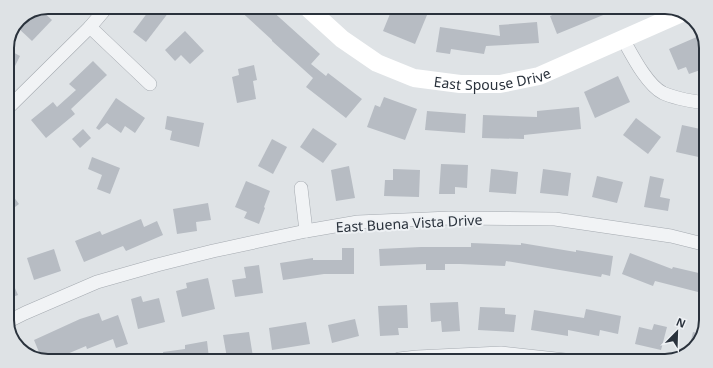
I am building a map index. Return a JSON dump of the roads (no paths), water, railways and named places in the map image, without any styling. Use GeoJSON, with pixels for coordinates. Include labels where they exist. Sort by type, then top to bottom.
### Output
{"type":"FeatureCollection","features":[{"type":"Feature","properties":{"kind":"main road","name":"East Spouse Drive"},"geometry":{"type":"LineString","coordinates":[[314,14],[342,39],[377,63],[414,78],[460,84],[500,84],[539,76],[675,16]]}},
{"type":"Feature","properties":{"kind":"street"},"geometry":{"type":"LineString","coordinates":[[14,102],[90,27],[101,14]]}},
{"type":"Feature","properties":{"kind":"street"},"geometry":{"type":"LineString","coordinates":[[90,27],[150,84]]}},
{"type":"Feature","properties":{"kind":"street"},"geometry":{"type":"LineString","coordinates":[[622,40],[649,82],[662,93],[679,99],[699,102]]}},
{"type":"Feature","properties":{"kind":"street"},"geometry":{"type":"LineString","coordinates":[[301,188],[306,231]]}},
{"type":"Feature","properties":{"kind":"street","name":"East Buena Vista Drive"},"geometry":{"type":"LineString","coordinates":[[14,318],[97,282],[157,265],[306,231],[358,222],[450,218],[555,219],[671,236],[699,243]]}},
{"type":"Feature","properties":{"kind":"street"},"geometry":{"type":"LineString","coordinates":[[480,354],[510,354]]}}]}
